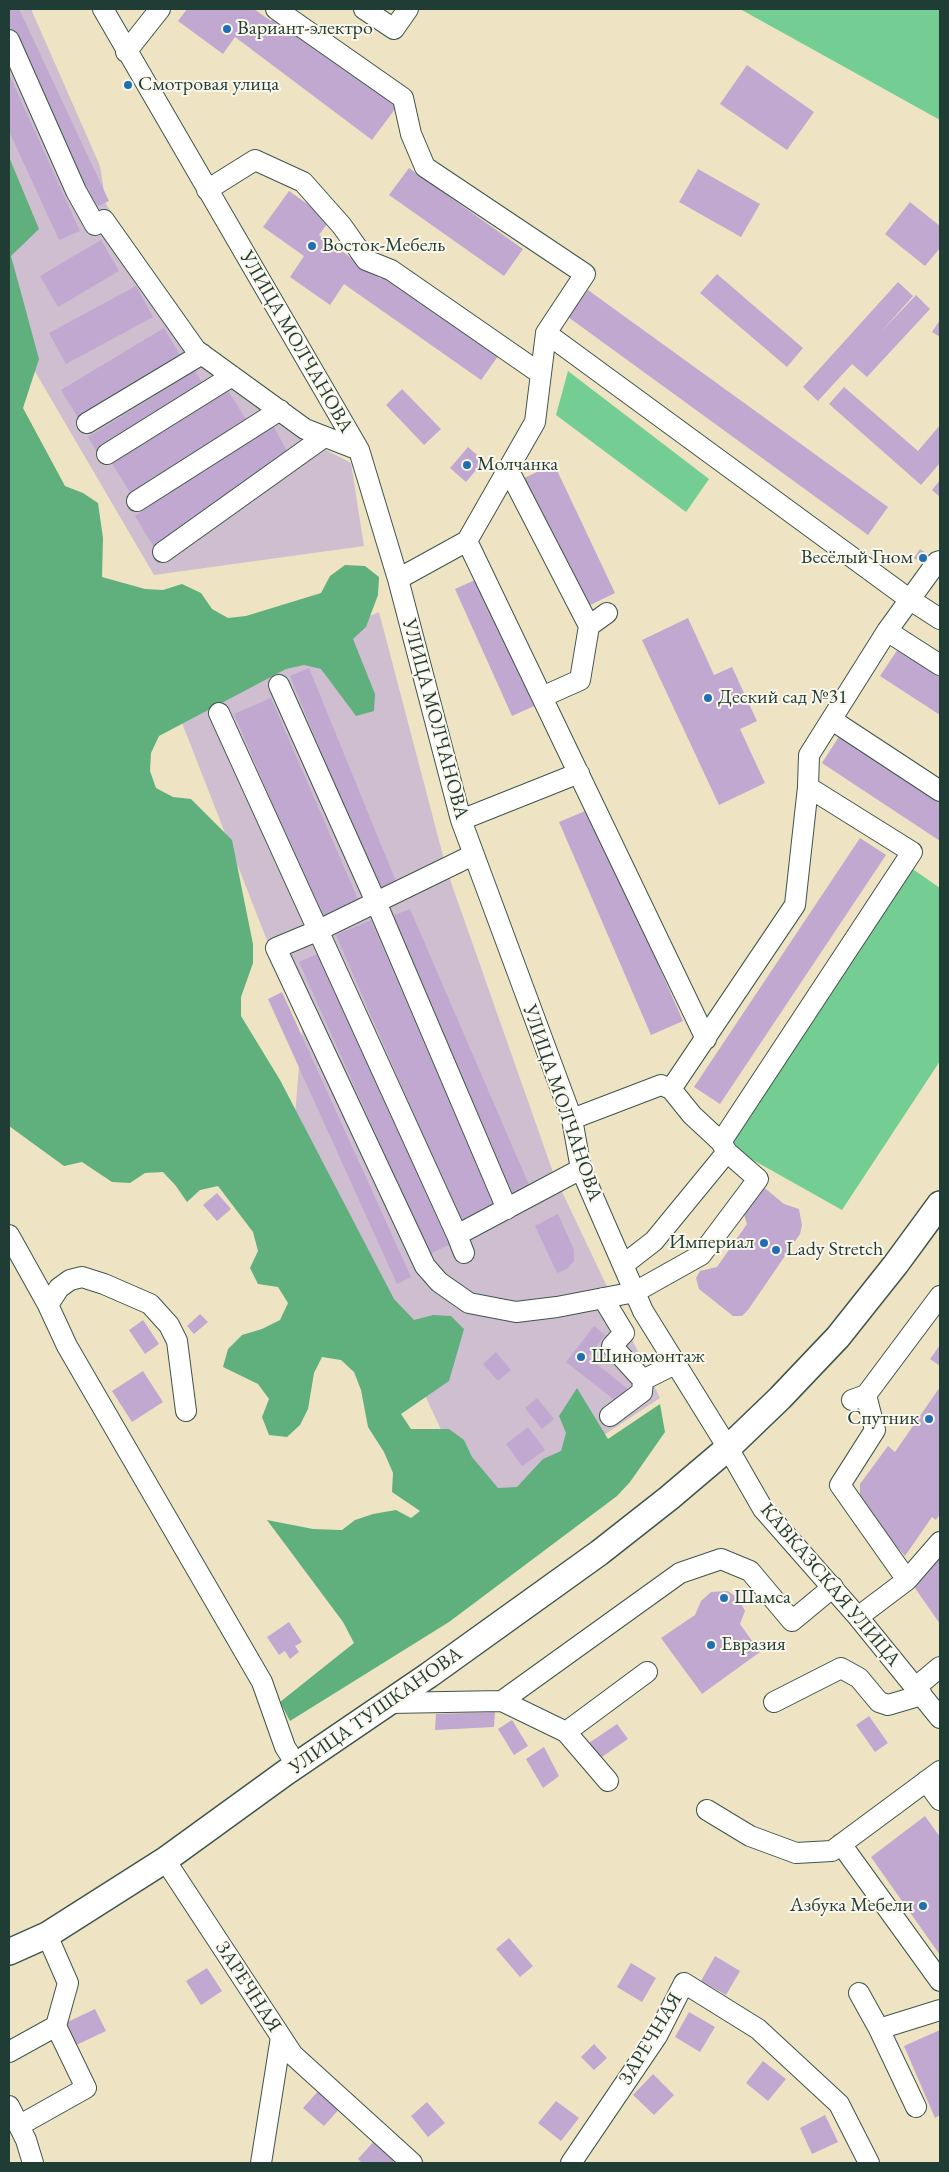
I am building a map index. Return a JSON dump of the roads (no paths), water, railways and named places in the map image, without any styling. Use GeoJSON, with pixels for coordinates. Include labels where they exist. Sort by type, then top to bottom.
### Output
{"type":"FeatureCollection","features":[{"type":"Feature","properties":{"kind":"main road","name":"УЛИЦА ТУШКАНОВА"},"geometry":{"type":"LineString","coordinates":[[9,1952],[47,1935],[165,1860],[296,1766],[390,1703],[599,1553],[670,1498],[728,1448],[780,1398],[838,1337],[905,1253],[940,1204]]}},
{"type":"Feature","properties":{"kind":"street","name":"УЛИЦА МОЛЧАНОВА"},"geometry":{"type":"LineString","coordinates":[[103,9],[126,52],[359,450],[398,579],[461,820],[572,1119],[581,1169],[643,1311],[728,1448]]}},
{"type":"Feature","properties":{"kind":"street"},"geometry":{"type":"LineString","coordinates":[[126,52],[160,9]]}},
{"type":"Feature","properties":{"kind":"street"},"geometry":{"type":"LineString","coordinates":[[276,9],[403,98],[411,134],[425,167],[585,274],[546,333],[535,422],[467,541],[398,579]]}},
{"type":"Feature","properties":{"kind":"street"},"geometry":{"type":"LineString","coordinates":[[364,9],[394,29],[408,9]]}},
{"type":"Feature","properties":{"kind":"street"},"geometry":{"type":"LineString","coordinates":[[9,40],[76,191],[95,225],[104,220],[196,350],[305,429],[359,450]]}},
{"type":"Feature","properties":{"kind":"street"},"geometry":{"type":"LineString","coordinates":[[207,190],[255,160],[303,182],[342,226],[366,260],[391,270],[541,374]]}},
{"type":"Feature","properties":{"kind":"street"},"geometry":{"type":"LineString","coordinates":[[546,333],[940,620]]}},
{"type":"Feature","properties":{"kind":"street"},"geometry":{"type":"LineString","coordinates":[[87,423],[202,354]]}},
{"type":"Feature","properties":{"kind":"street"},"geometry":{"type":"LineString","coordinates":[[107,454],[232,376]]}},
{"type":"Feature","properties":{"kind":"street"},"geometry":{"type":"LineString","coordinates":[[137,501],[280,410]]}},
{"type":"Feature","properties":{"kind":"street"},"geometry":{"type":"LineString","coordinates":[[163,552],[324,436]]}},
{"type":"Feature","properties":{"kind":"street"},"geometry":{"type":"LineString","coordinates":[[508,469],[589,626],[580,680],[542,697]]}},
{"type":"Feature","properties":{"kind":"street"},"geometry":{"type":"LineString","coordinates":[[467,541],[706,1039]]}},
{"type":"Feature","properties":{"kind":"street"},"geometry":{"type":"LineString","coordinates":[[671,1088],[795,906],[808,787],[809,755],[909,599],[937,562],[940,561]]}},
{"type":"Feature","properties":{"kind":"street"},"geometry":{"type":"LineString","coordinates":[[589,626],[608,613]]}},
{"type":"Feature","properties":{"kind":"street"},"geometry":{"type":"LineString","coordinates":[[887,632],[940,665]]}},
{"type":"Feature","properties":{"kind":"street"},"geometry":{"type":"LineString","coordinates":[[279,685],[376,902],[507,1209]]}},
{"type":"Feature","properties":{"kind":"street"},"geometry":{"type":"LineString","coordinates":[[219,713],[461,1244],[507,1209],[581,1169]]}},
{"type":"Feature","properties":{"kind":"street"},"geometry":{"type":"LineString","coordinates":[[832,720],[940,791]]}},
{"type":"Feature","properties":{"kind":"street"},"geometry":{"type":"LineString","coordinates":[[461,820],[578,773]]}},
{"type":"Feature","properties":{"kind":"street"},"geometry":{"type":"LineString","coordinates":[[623,1265],[654,1240],[724,1147],[912,852],[808,787]]}},
{"type":"Feature","properties":{"kind":"street"},"geometry":{"type":"LineString","coordinates":[[473,855],[319,930],[276,948],[425,1266],[454,1295],[480,1306],[516,1312],[635,1292],[701,1255],[758,1179],[692,1115],[671,1088],[661,1085],[572,1119]]}},
{"type":"Feature","properties":{"kind":"street"},"geometry":{"type":"LineString","coordinates":[[9,1235],[48,1305],[67,1346],[262,1682],[286,1747],[296,1766]]}},
{"type":"Feature","properties":{"kind":"street"},"geometry":{"type":"LineString","coordinates":[[48,1305],[60,1288],[70,1280],[82,1277],[104,1284],[150,1304],[169,1325],[176,1341],[186,1411]]}},
{"type":"Feature","properties":{"kind":"street"},"geometry":{"type":"LineString","coordinates":[[907,1580],[840,1485],[875,1430],[859,1398],[940,1296]]}},
{"type":"Feature","properties":{"kind":"street"},"geometry":{"type":"LineString","coordinates":[[603,1298],[624,1333],[612,1346],[643,1380],[642,1392],[610,1416]]}},
{"type":"Feature","properties":{"kind":"street"},"geometry":{"type":"LineString","coordinates":[[643,1380],[675,1364]]}},
{"type":"Feature","properties":{"kind":"street","name":"КАВКАЗСКАЯ УЛИЦА"},"geometry":{"type":"LineString","coordinates":[[728,1448],[764,1509],[833,1586],[940,1718]]}},
{"type":"Feature","properties":{"kind":"street"},"geometry":{"type":"LineString","coordinates":[[858,1617],[907,1580],[940,1542]]}},
{"type":"Feature","properties":{"kind":"street"},"geometry":{"type":"LineString","coordinates":[[502,1701],[680,1572],[722,1559],[750,1571],[792,1621],[833,1586]]}},
{"type":"Feature","properties":{"kind":"street"},"geometry":{"type":"LineString","coordinates":[[774,1702],[842,1668],[859,1678],[879,1702],[888,1705],[919,1691],[940,1667]]}},
{"type":"Feature","properties":{"kind":"street"},"geometry":{"type":"LineString","coordinates":[[566,1732],[647,1672]]}},
{"type":"Feature","properties":{"kind":"street"},"geometry":{"type":"LineString","coordinates":[[390,1703],[502,1701],[566,1732],[608,1781]]}},
{"type":"Feature","properties":{"kind":"street"},"geometry":{"type":"LineString","coordinates":[[707,1810],[750,1836],[796,1853],[832,1851],[933,1776],[940,1800]]}},
{"type":"Feature","properties":{"kind":"street"},"geometry":{"type":"LineString","coordinates":[[841,1844],[940,1981]]}},
{"type":"Feature","properties":{"kind":"street","name":"ЗАРЕЧНАЯ"},"geometry":{"type":"LineString","coordinates":[[165,1860],[293,2056],[412,2163]]}},
{"type":"Feature","properties":{"kind":"street"},"geometry":{"type":"LineString","coordinates":[[20,2126],[86,2088],[56,2026],[68,1982],[47,1935]]}},
{"type":"Feature","properties":{"kind":"street","name":"ЗАРЕЧНАЯ"},"geometry":{"type":"LineString","coordinates":[[572,2163],[657,2036],[684,1983],[758,2029],[839,2104],[869,2163]]}},
{"type":"Feature","properties":{"kind":"street"},"geometry":{"type":"LineString","coordinates":[[859,1993],[879,2028],[916,2107]]}},
{"type":"Feature","properties":{"kind":"street"},"geometry":{"type":"LineString","coordinates":[[879,2028],[940,2010]]}},
{"type":"Feature","properties":{"kind":"street"},"geometry":{"type":"LineString","coordinates":[[9,2052],[56,2026]]}},
{"type":"Feature","properties":{"kind":"street"},"geometry":{"type":"LineString","coordinates":[[261,2163],[281,2037]]}},
{"type":"Feature","properties":{"kind":"street"},"geometry":{"type":"LineString","coordinates":[[9,2106],[20,2126],[33,2163]]}},
{"type":"Feature","properties":{"kind":"place","name":"Вариант-электро"},"geometry":{"type":"Point","coordinates":[227,29]}},
{"type":"Feature","properties":{"kind":"place","name":"Смотровая улица"},"geometry":{"type":"Point","coordinates":[128,85]}},
{"type":"Feature","properties":{"kind":"place","name":"Восток-Мебель"},"geometry":{"type":"Point","coordinates":[312,246]}},
{"type":"Feature","properties":{"kind":"place","name":"Молчанка"},"geometry":{"type":"Point","coordinates":[467,465]}},
{"type":"Feature","properties":{"kind":"place","name":"Весёлый Гном"},"geometry":{"type":"Point","coordinates":[923,558]}},
{"type":"Feature","properties":{"kind":"place","name":"Деский сад №31"},"geometry":{"type":"Point","coordinates":[708,698]}},
{"type":"Feature","properties":{"kind":"place","name":"Империал"},"geometry":{"type":"Point","coordinates":[764,1243]}},
{"type":"Feature","properties":{"kind":"place","name":"Lady Stretch"},"geometry":{"type":"Point","coordinates":[776,1250]}},
{"type":"Feature","properties":{"kind":"place","name":"Шиномонтаж"},"geometry":{"type":"Point","coordinates":[581,1357]}},
{"type":"Feature","properties":{"kind":"place","name":"Спутник"},"geometry":{"type":"Point","coordinates":[929,1419]}},
{"type":"Feature","properties":{"kind":"place","name":"Шамса"},"geometry":{"type":"Point","coordinates":[724,1598]}},
{"type":"Feature","properties":{"kind":"place","name":"Евразия"},"geometry":{"type":"Point","coordinates":[711,1645]}},
{"type":"Feature","properties":{"kind":"place","name":"Азбука Мебели"},"geometry":{"type":"Point","coordinates":[923,1906]}}]}
